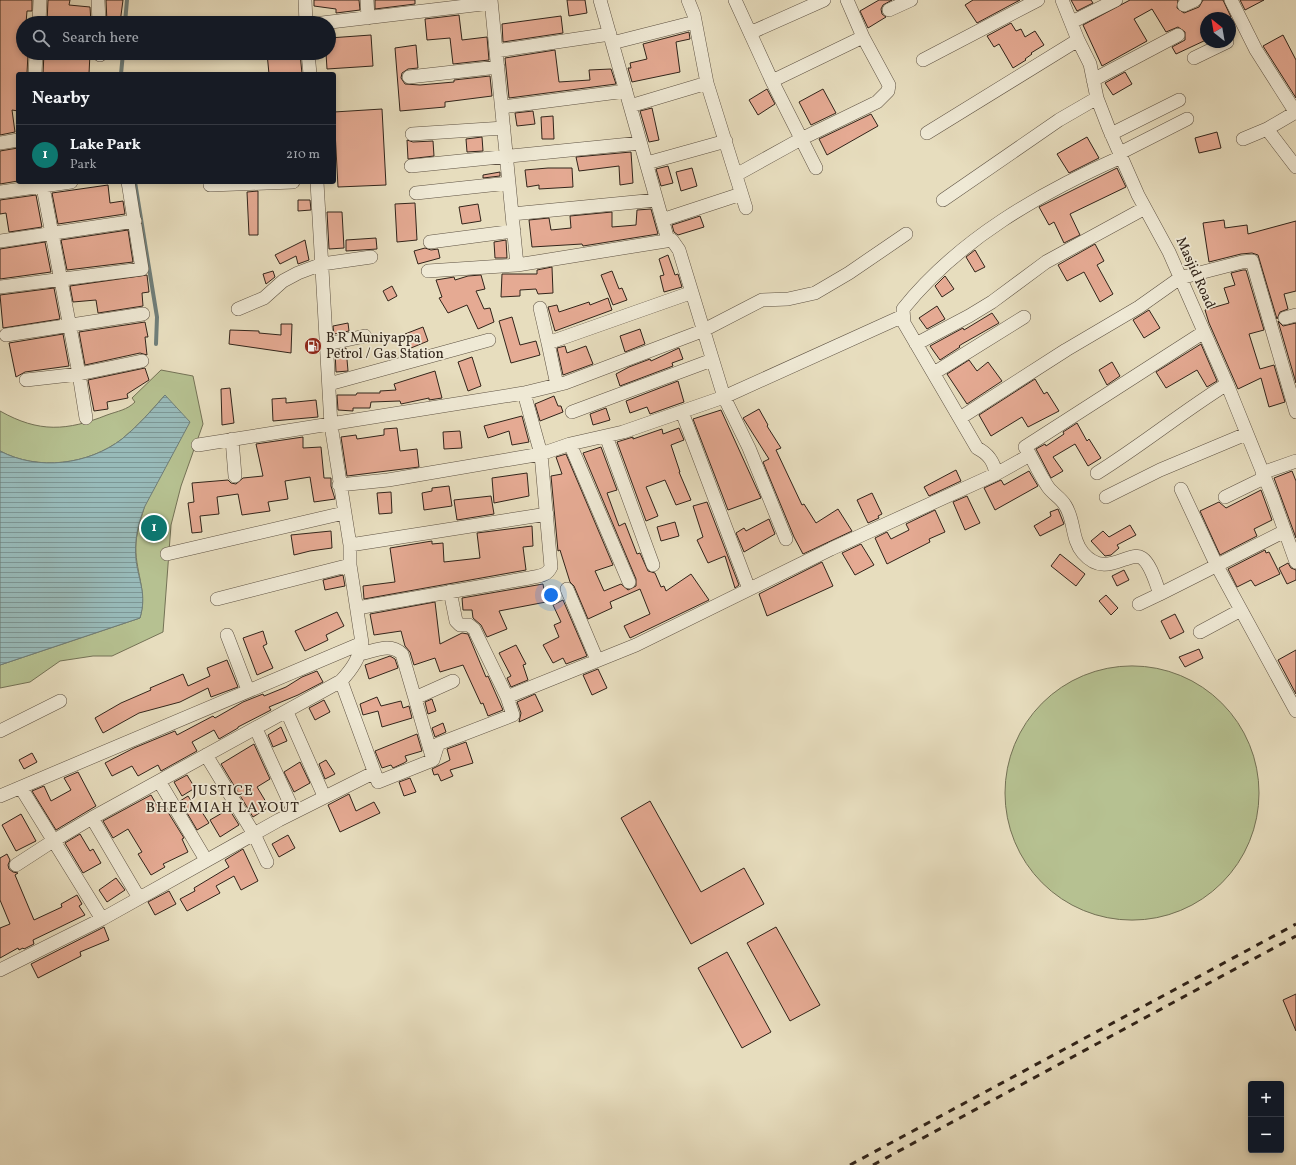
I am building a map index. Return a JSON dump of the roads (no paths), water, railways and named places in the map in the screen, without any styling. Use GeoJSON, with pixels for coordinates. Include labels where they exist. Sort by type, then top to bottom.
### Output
{"type":"FeatureCollection","features":[{"type":"Feature","properties":{"kind":"street"},"geometry":{"type":"LineString","coordinates":[[39,16],[40,0]]}},
{"type":"Feature","properties":{"kind":"street"},"geometry":{"type":"LineString","coordinates":[[98,0],[99,16]]}},
{"type":"Feature","properties":{"kind":"street"},"geometry":{"type":"LineString","coordinates":[[306,0],[306,16]]}},
{"type":"Feature","properties":{"kind":"street"},"geometry":{"type":"LineString","coordinates":[[367,0],[368,18]]}},
{"type":"Feature","properties":{"kind":"street"},"geometry":{"type":"LineString","coordinates":[[600,0],[668,240]]}},
{"type":"Feature","properties":{"kind":"street"},"geometry":{"type":"LineString","coordinates":[[688,0],[695,22],[708,83],[746,208]]}},
{"type":"Feature","properties":{"kind":"street"},"geometry":{"type":"LineString","coordinates":[[735,0],[772,82],[816,168]]}},
{"type":"Feature","properties":{"kind":"street"},"geometry":{"type":"LineString","coordinates":[[750,33],[824,0]]}},
{"type":"Feature","properties":{"kind":"street"},"geometry":{"type":"LineString","coordinates":[[736,175],[801,139],[877,102],[888,91],[889,85],[863,37],[847,0]]}},
{"type":"Feature","properties":{"kind":"street"},"geometry":{"type":"LineString","coordinates":[[889,10],[910,0]]}},
{"type":"Feature","properties":{"kind":"street"},"geometry":{"type":"LineString","coordinates":[[923,60],[1038,0]]}},
{"type":"Feature","properties":{"kind":"street","name":"Masjid Road"},"geometry":{"type":"LineString","coordinates":[[1062,0],[1078,40],[1090,64],[1097,98],[1111,134],[1145,208],[1169,252],[1227,384],[1296,562]]}},
{"type":"Feature","properties":{"kind":"street"},"geometry":{"type":"LineString","coordinates":[[1072,22],[1116,0]]}},
{"type":"Feature","properties":{"kind":"street"},"geometry":{"type":"LineString","coordinates":[[1231,0],[1256,50],[1296,113],[1267,129],[1243,139]]}},
{"type":"Feature","properties":{"kind":"street"},"geometry":{"type":"LineString","coordinates":[[336,21],[491,2],[517,265]]}},
{"type":"Feature","properties":{"kind":"street"},"geometry":{"type":"LineString","coordinates":[[496,51],[611,38],[695,22]]}},
{"type":"Feature","properties":{"kind":"street"},"geometry":{"type":"LineString","coordinates":[[1236,38],[1247,33]]}},
{"type":"Feature","properties":{"kind":"street"},"geometry":{"type":"LineString","coordinates":[[1093,80],[1178,35]]}},
{"type":"Feature","properties":{"kind":"street"},"geometry":{"type":"LineString","coordinates":[[772,82],[863,37]]}},
{"type":"Feature","properties":{"kind":"street"},"geometry":{"type":"LineString","coordinates":[[927,134],[1078,40]]}},
{"type":"Feature","properties":{"kind":"street"},"geometry":{"type":"LineString","coordinates":[[1194,58],[1215,48]]}},
{"type":"Feature","properties":{"kind":"street"},"geometry":{"type":"LineString","coordinates":[[34,72],[35,60]]}},
{"type":"Feature","properties":{"kind":"street"},"geometry":{"type":"LineString","coordinates":[[309,60],[310,72]]}},
{"type":"Feature","properties":{"kind":"street"},"geometry":{"type":"LineString","coordinates":[[410,77],[498,68]]}},
{"type":"Feature","properties":{"kind":"street"},"geometry":{"type":"LineString","coordinates":[[630,106],[708,83]]}},
{"type":"Feature","properties":{"kind":"street"},"geometry":{"type":"LineString","coordinates":[[502,107],[626,91]]}},
{"type":"Feature","properties":{"kind":"street"},"geometry":{"type":"LineString","coordinates":[[943,200],[1059,120],[1097,98]]}},
{"type":"Feature","properties":{"kind":"street"},"geometry":{"type":"LineString","coordinates":[[1111,134],[1179,100]]}},
{"type":"Feature","properties":{"kind":"street"},"geometry":{"type":"LineString","coordinates":[[996,474],[994,463],[985,452],[977,448],[904,323],[903,309],[916,292],[954,256],[1028,204],[1075,177],[1187,119]]}},
{"type":"Feature","properties":{"kind":"street"},"geometry":{"type":"LineString","coordinates":[[412,134],[504,128]]}},
{"type":"Feature","properties":{"kind":"street"},"geometry":{"type":"LineString","coordinates":[[1267,129],[1296,167]]}},
{"type":"Feature","properties":{"kind":"street"},"geometry":{"type":"LineString","coordinates":[[0,143],[16,140]]}},
{"type":"Feature","properties":{"kind":"street"},"geometry":{"type":"LineString","coordinates":[[647,163],[726,141]]}},
{"type":"Feature","properties":{"kind":"street"},"geometry":{"type":"LineString","coordinates":[[411,166],[640,143]]}},
{"type":"Feature","properties":{"kind":"street"},"geometry":{"type":"LineString","coordinates":[[416,193],[509,183]]}},
{"type":"Feature","properties":{"kind":"street"},"geometry":{"type":"LineString","coordinates":[[0,192],[42,184],[70,325],[86,418]]}},
{"type":"Feature","properties":{"kind":"street"},"geometry":{"type":"LineString","coordinates":[[0,287],[142,270],[128,184]]}},
{"type":"Feature","properties":{"kind":"street"},"geometry":{"type":"LineString","coordinates":[[210,185],[238,184]]}},
{"type":"Feature","properties":{"kind":"street"},"geometry":{"type":"LineString","coordinates":[[16,865],[92,818],[342,681],[351,670],[361,649],[357,608],[350,565],[350,545],[331,425],[317,184]]}},
{"type":"Feature","properties":{"kind":"street"},"geometry":{"type":"LineString","coordinates":[[662,220],[741,194]]}},
{"type":"Feature","properties":{"kind":"street"},"geometry":{"type":"LineString","coordinates":[[512,214],[656,200]]}},
{"type":"Feature","properties":{"kind":"street"},"geometry":{"type":"LineString","coordinates":[[916,344],[992,302],[1046,262],[1145,208]]}},
{"type":"Feature","properties":{"kind":"street"},"geometry":{"type":"LineString","coordinates":[[0,241],[135,221]]}},
{"type":"Feature","properties":{"kind":"street"},"geometry":{"type":"LineString","coordinates":[[430,242],[514,231]]}},
{"type":"Feature","properties":{"kind":"street"},"geometry":{"type":"LineString","coordinates":[[198,445],[524,393],[557,385],[702,331],[762,300],[788,299],[815,293],[849,273],[906,234]]}},
{"type":"Feature","properties":{"kind":"street"},"geometry":{"type":"LineString","coordinates":[[428,271],[517,265],[668,240],[676,244],[690,293],[724,397],[748,448],[786,539]]}},
{"type":"Feature","properties":{"kind":"street"},"geometry":{"type":"LineString","coordinates":[[238,309],[264,298],[283,281],[322,264],[371,257]]}},
{"type":"Feature","properties":{"kind":"street"},"geometry":{"type":"LineString","coordinates":[[960,418],[1066,350],[1139,307],[1180,278],[1242,262],[1252,261],[1296,412]]}},
{"type":"Feature","properties":{"kind":"street"},"geometry":{"type":"LineString","coordinates":[[548,343],[690,293]]}},
{"type":"Feature","properties":{"kind":"street"},"geometry":{"type":"LineString","coordinates":[[540,308],[557,385]]}},
{"type":"Feature","properties":{"kind":"street"},"geometry":{"type":"LineString","coordinates":[[6,335],[143,314]]}},
{"type":"Feature","properties":{"kind":"street"},"geometry":{"type":"LineString","coordinates":[[340,485],[388,480],[541,454],[570,444],[623,432],[724,397],[903,316]]}},
{"type":"Feature","properties":{"kind":"street"},"geometry":{"type":"LineString","coordinates":[[934,373],[1024,317]]}},
{"type":"Feature","properties":{"kind":"street"},"geometry":{"type":"LineString","coordinates":[[1160,594],[1148,565],[1142,558],[1135,556],[1110,565],[1095,563],[1083,553],[1076,540],[1070,515],[1065,504],[1049,488],[1025,447],[1204,332]]}},
{"type":"Feature","properties":{"kind":"street"},"geometry":{"type":"LineString","coordinates":[[327,344],[365,336]]}},
{"type":"Feature","properties":{"kind":"street"},"geometry":{"type":"LineString","coordinates":[[329,384],[489,340]]}},
{"type":"Feature","properties":{"kind":"street"},"geometry":{"type":"LineString","coordinates":[[572,412],[712,360]]}},
{"type":"Feature","properties":{"kind":"street"},"geometry":{"type":"LineString","coordinates":[[26,380],[79,374],[142,361]]}},
{"type":"Feature","properties":{"kind":"street"},"geometry":{"type":"LineString","coordinates":[[1097,473],[1128,454],[1192,406],[1227,384]]}},
{"type":"Feature","properties":{"kind":"street"},"geometry":{"type":"LineString","coordinates":[[357,608],[529,578],[544,575],[549,572],[551,567],[541,454],[524,393]]}},
{"type":"Feature","properties":{"kind":"street"},"geometry":{"type":"LineString","coordinates":[[682,412],[749,589]]}},
{"type":"Feature","properties":{"kind":"street"},"geometry":{"type":"LineString","coordinates":[[1106,497],[1160,470],[1246,434]]}},
{"type":"Feature","properties":{"kind":"street"},"geometry":{"type":"LineString","coordinates":[[606,436],[653,565]]}},
{"type":"Feature","properties":{"kind":"street"},"geometry":{"type":"LineString","coordinates":[[232,439],[235,476]]}},
{"type":"Feature","properties":{"kind":"street"},"geometry":{"type":"LineString","coordinates":[[570,444],[629,582]]}},
{"type":"Feature","properties":{"kind":"street"},"geometry":{"type":"LineString","coordinates":[[507,697],[636,645],[830,549],[996,474],[1030,455]]}},
{"type":"Feature","properties":{"kind":"street"},"geometry":{"type":"LineString","coordinates":[[1224,496],[1296,461]]}},
{"type":"Feature","properties":{"kind":"street"},"geometry":{"type":"LineString","coordinates":[[1181,489],[1217,566],[1296,710]]}},
{"type":"Feature","properties":{"kind":"street"},"geometry":{"type":"LineString","coordinates":[[167,554],[344,513]]}},
{"type":"Feature","properties":{"kind":"street"},"geometry":{"type":"LineString","coordinates":[[350,545],[547,514]]}},
{"type":"Feature","properties":{"kind":"street"},"geometry":{"type":"LineString","coordinates":[[1139,604],[1285,531]]}},
{"type":"Feature","properties":{"kind":"street"},"geometry":{"type":"LineString","coordinates":[[217,599],[350,565]]}},
{"type":"Feature","properties":{"kind":"street"},"geometry":{"type":"LineString","coordinates":[[567,589],[597,660]]}},
{"type":"Feature","properties":{"kind":"street"},"geometry":{"type":"LineString","coordinates":[[434,760],[438,744],[513,715],[507,697],[474,629],[468,625],[460,625],[456,621],[450,591]]}},
{"type":"Feature","properties":{"kind":"street"},"geometry":{"type":"LineString","coordinates":[[1200,632],[1241,610]]}},
{"type":"Feature","properties":{"kind":"street"},"geometry":{"type":"LineString","coordinates":[[227,635],[248,690]]}},
{"type":"Feature","properties":{"kind":"street"},"geometry":{"type":"LineString","coordinates":[[0,796],[248,690],[361,649],[390,647],[397,649],[402,654],[434,760]]}},
{"type":"Feature","properties":{"kind":"street"},"geometry":{"type":"LineString","coordinates":[[342,681],[373,772],[378,782],[434,760]]}},
{"type":"Feature","properties":{"kind":"street"},"geometry":{"type":"LineString","coordinates":[[415,698],[453,681]]}},
{"type":"Feature","properties":{"kind":"street"},"geometry":{"type":"LineString","coordinates":[[0,731],[60,701]]}},
{"type":"Feature","properties":{"kind":"street"},"geometry":{"type":"LineString","coordinates":[[287,712],[324,796]]}},
{"type":"Feature","properties":{"kind":"street"},"geometry":{"type":"LineString","coordinates":[[256,729],[294,812]]}},
{"type":"Feature","properties":{"kind":"street"},"geometry":{"type":"LineString","coordinates":[[206,755],[254,834],[267,862]]}},
{"type":"Feature","properties":{"kind":"street"},"geometry":{"type":"LineString","coordinates":[[0,970],[102,919],[294,812],[373,772]]}},
{"type":"Feature","properties":{"kind":"street"},"geometry":{"type":"LineString","coordinates":[[159,781],[206,860]]}},
{"type":"Feature","properties":{"kind":"street"},"geometry":{"type":"LineString","coordinates":[[21,788],[102,919]]}},
{"type":"Feature","properties":{"kind":"street"},"geometry":{"type":"LineString","coordinates":[[92,818],[138,898]]}},
{"type":"Feature","properties":{"kind":"water"},"geometry":{"type":"Polygon","coordinates":[[[165,395],[190,422],[145,506],[140,519],[136,539],[136,560],[143,595],[140,618],[0,665],[0,451],[30,461],[46,463],[62,462],[94,455],[109,448],[122,439],[165,395]]]}},
{"type":"Feature","properties":{"kind":"waterway"},"geometry":{"type":"LineString","coordinates":[[126,16],[127,0]]}},
{"type":"Feature","properties":{"kind":"waterway"},"geometry":{"type":"LineString","coordinates":[[121,72],[122,60]]}},
{"type":"Feature","properties":{"kind":"waterway"},"geometry":{"type":"LineString","coordinates":[[135,184],[157,317],[156,344]]}},
{"type":"Feature","properties":{"kind":"railway"},"geometry":{"type":"LineString","coordinates":[[850,1165],[1296,924]]}},
{"type":"Feature","properties":{"kind":"railway"},"geometry":{"type":"LineString","coordinates":[[873,1165],[1296,936]]}},
{"type":"Feature","properties":{"kind":"place","name":"B R Muniyappa Petrol / Gas Station"},"geometry":{"type":"Point","coordinates":[313,346]}},
{"type":"Feature","properties":{"kind":"place","name":"Lake Park"},"geometry":{"type":"Point","coordinates":[154,528]}},
{"type":"Feature","properties":{"kind":"district","name":"JUSTICE BHEEMIAH LAYOUT"},"geometry":{"type":"Point","coordinates":[223,800]}}]}
